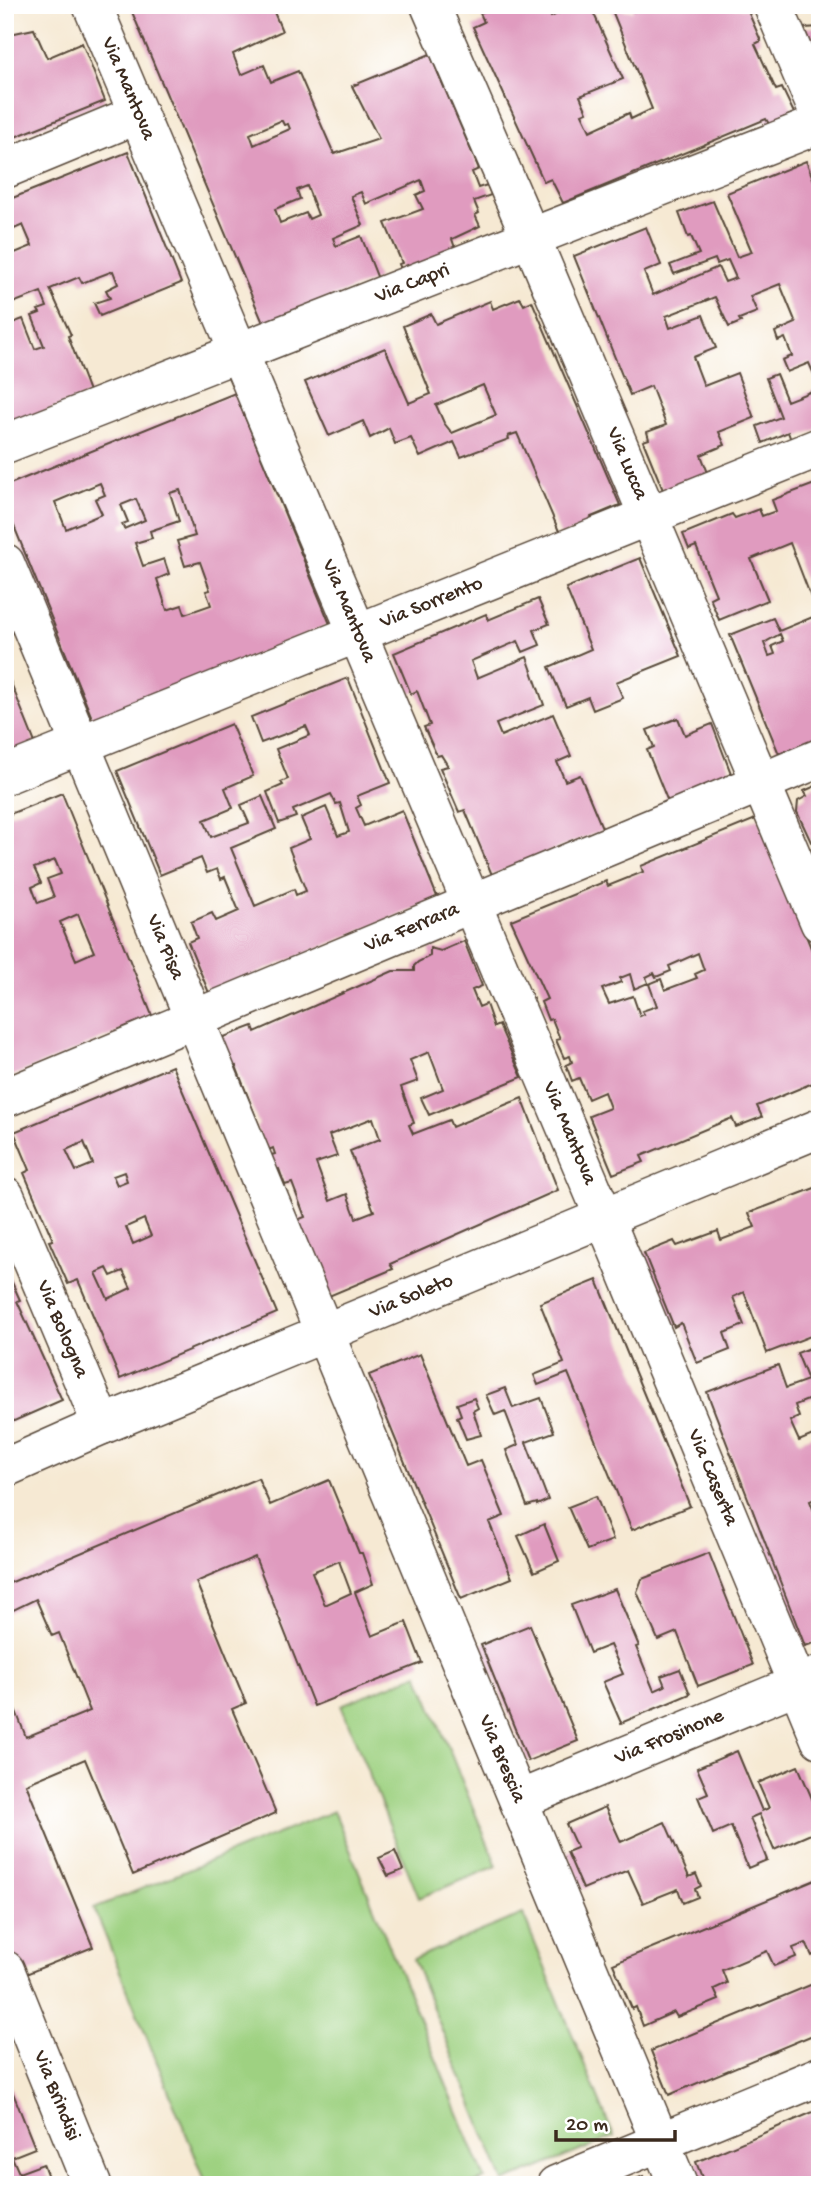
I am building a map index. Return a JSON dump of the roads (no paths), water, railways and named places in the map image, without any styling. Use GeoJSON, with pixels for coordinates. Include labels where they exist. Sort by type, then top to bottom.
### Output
{"type":"FeatureCollection","features":[{"type":"Feature","properties":{"kind":"street","name":"Via Mantova"},"geometry":{"type":"LineString","coordinates":[[92,5],[604,1217]]}},
{"type":"Feature","properties":{"kind":"street","name":"Via Lucca"},"geometry":{"type":"LineString","coordinates":[[430,5],[820,923]]}},
{"type":"Feature","properties":{"kind":"street"},"geometry":{"type":"LineString","coordinates":[[773,5],[820,116]]}},
{"type":"Feature","properties":{"kind":"street"},"geometry":{"type":"LineString","coordinates":[[5,169],[138,114]]}},
{"type":"Feature","properties":{"kind":"street","name":"Via Capri"},"geometry":{"type":"LineString","coordinates":[[5,444],[820,124]]}},
{"type":"Feature","properties":{"kind":"street","name":"Via Sorrento"},"geometry":{"type":"LineString","coordinates":[[5,775],[820,447]]}},
{"type":"Feature","properties":{"kind":"street","name":"Via Pisa"},"geometry":{"type":"LineString","coordinates":[[5,563],[324,1333]]}},
{"type":"Feature","properties":{"kind":"street","name":"Via Ferrara"},"geometry":{"type":"LineString","coordinates":[[5,1098],[820,758]]}},
{"type":"Feature","properties":{"kind":"street","name":"Via Soleto"},"geometry":{"type":"LineString","coordinates":[[5,1468],[102,1425],[820,1128]]}},
{"type":"Feature","properties":{"kind":"street","name":"Via Bologna"},"geometry":{"type":"LineString","coordinates":[[5,1196],[102,1425]]}},
{"type":"Feature","properties":{"kind":"street","name":"Via Caserta"},"geometry":{"type":"LineString","coordinates":[[604,1217],[808,1679],[820,1739]]}},
{"type":"Feature","properties":{"kind":"street","name":"Via Brescia"},"geometry":{"type":"LineString","coordinates":[[324,1333],[678,2185]]}},
{"type":"Feature","properties":{"kind":"street","name":"Via Frosinone"},"geometry":{"type":"LineString","coordinates":[[519,1800],[808,1679]]}},
{"type":"Feature","properties":{"kind":"street","name":"Via Brindisi"},"geometry":{"type":"LineString","coordinates":[[5,1970],[13,2007],[92,2185]]}},
{"type":"Feature","properties":{"kind":"street"},"geometry":{"type":"LineString","coordinates":[[556,2185],[820,2076]]}}]}
